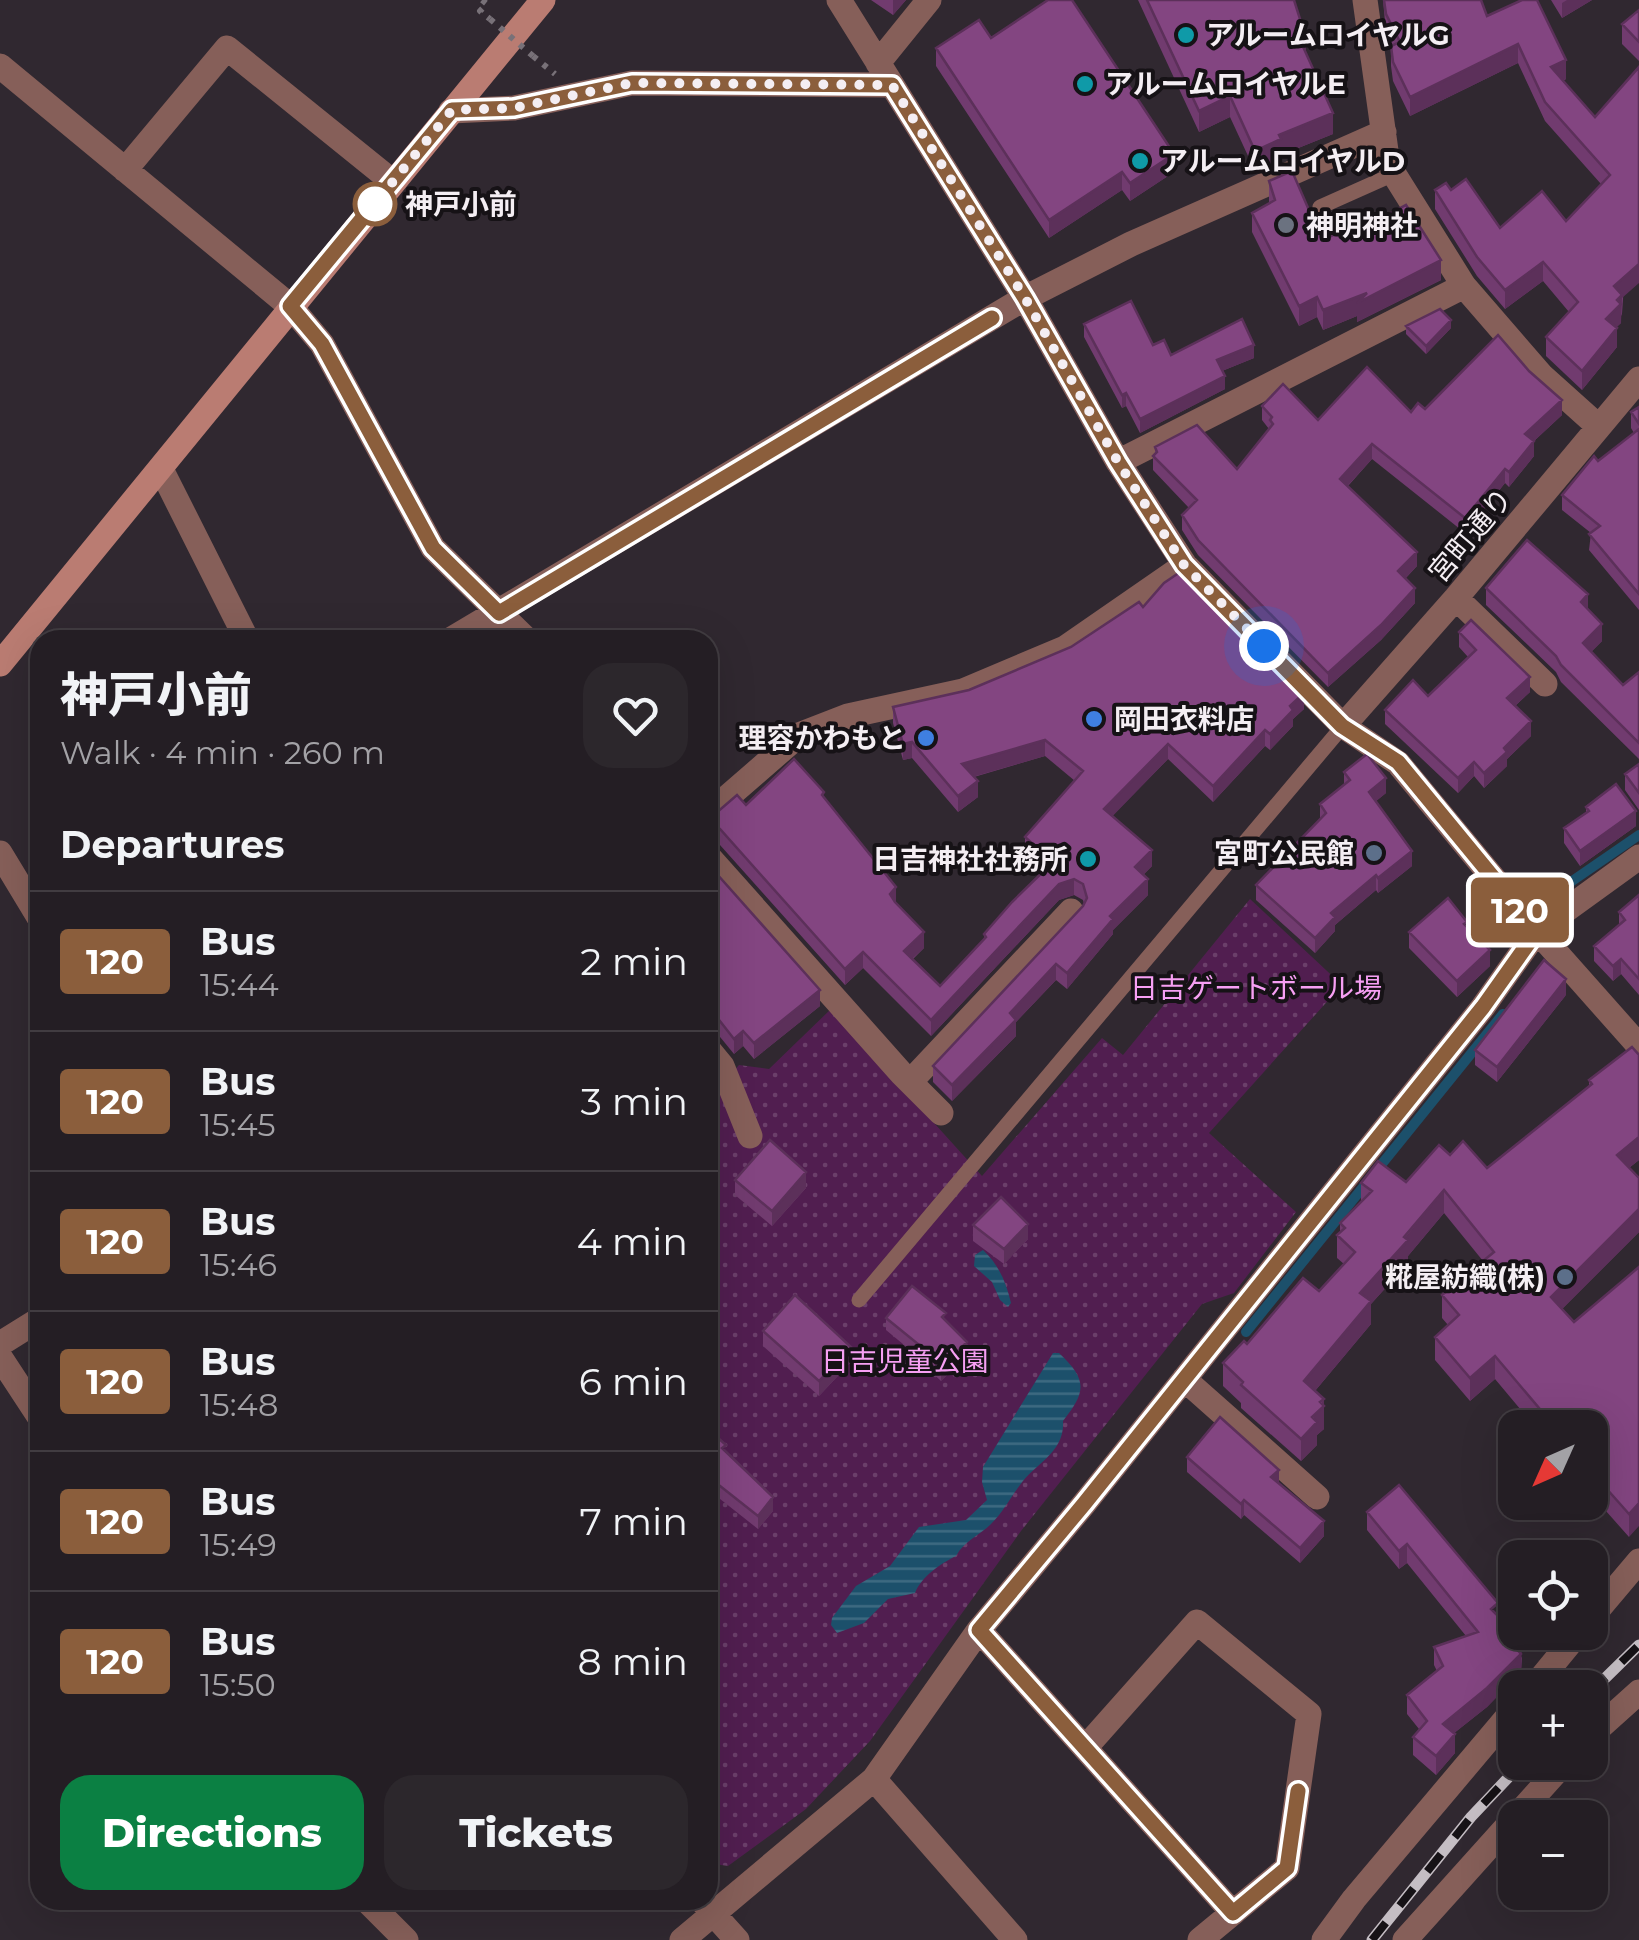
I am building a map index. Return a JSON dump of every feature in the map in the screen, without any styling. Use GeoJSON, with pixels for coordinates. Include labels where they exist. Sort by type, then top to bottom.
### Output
{"type":"FeatureCollection","features":[{"type":"Feature","properties":{"kind":"street"},"geometry":{"type":"LineString","coordinates":[[0,664],[543,0]]}},
{"type":"Feature","properties":{"kind":"street"},"geometry":{"type":"LineString","coordinates":[[839,0],[1025,298],[1118,462],[1184,565],[1342,726],[1398,762],[1537,931],[1639,1046]]}},
{"type":"Feature","properties":{"kind":"street"},"geometry":{"type":"LineString","coordinates":[[878,62],[929,0]]}},
{"type":"Feature","properties":{"kind":"street"},"geometry":{"type":"LineString","coordinates":[[1364,0],[1387,158],[1394,174],[1464,286],[1541,375],[1599,427]]}},
{"type":"Feature","properties":{"kind":"street"},"geometry":{"type":"LineString","coordinates":[[125,170],[227,48],[393,182]]}},
{"type":"Feature","properties":{"kind":"street"},"geometry":{"type":"LineString","coordinates":[[0,66],[290,306],[322,344],[433,548],[517,630]]}},
{"type":"Feature","properties":{"kind":"street"},"geometry":{"type":"LineString","coordinates":[[452,110],[514,108],[632,83],[892,85]]}},
{"type":"Feature","properties":{"kind":"street"},"geometry":{"type":"LineString","coordinates":[[468,630],[1025,298],[1131,244],[1384,132]]}},
{"type":"Feature","properties":{"kind":"street"},"geometry":{"type":"LineString","coordinates":[[1118,462],[1464,286]]}},
{"type":"Feature","properties":{"kind":"street","name":"宮町通り"},"geometry":{"type":"LineString","coordinates":[[1342,726],[1456,598],[1639,379]]}},
{"type":"Feature","properties":{"kind":"street"},"geometry":{"type":"LineString","coordinates":[[161,469],[242,630]]}},
{"type":"Feature","properties":{"kind":"street"},"geometry":{"type":"LineString","coordinates":[[718,805],[799,735],[848,716],[963,692],[1064,648],[1184,565]]}},
{"type":"Feature","properties":{"kind":"street"},"geometry":{"type":"LineString","coordinates":[[1456,598],[1545,684]]}},
{"type":"Feature","properties":{"kind":"street"},"geometry":{"type":"LineString","coordinates":[[0,853],[30,902]]}},
{"type":"Feature","properties":{"kind":"street"},"geometry":{"type":"LineString","coordinates":[[718,1899],[874,1779],[979,1630],[1483,1007],[1537,931],[1639,857]]}},
{"type":"Feature","properties":{"kind":"street"},"geometry":{"type":"LineString","coordinates":[[718,867],[940,1112]]}},
{"type":"Feature","properties":{"kind":"street"},"geometry":{"type":"LineString","coordinates":[[910,1082],[1072,911]]}},
{"type":"Feature","properties":{"kind":"street"},"geometry":{"type":"LineString","coordinates":[[718,1061],[750,1136]]}},
{"type":"Feature","properties":{"kind":"street"},"geometry":{"type":"LineString","coordinates":[[0,1344],[30,1325]]}},
{"type":"Feature","properties":{"kind":"street"},"geometry":{"type":"LineString","coordinates":[[0,1357],[30,1403]]}},
{"type":"Feature","properties":{"kind":"street"},"geometry":{"type":"LineString","coordinates":[[1184,1379],[1318,1497]]}},
{"type":"Feature","properties":{"kind":"street"},"geometry":{"type":"LineString","coordinates":[[1608,1598],[1639,1561]]}},
{"type":"Feature","properties":{"kind":"street"},"geometry":{"type":"LineString","coordinates":[[1085,1748],[1196,1622],[1310,1714],[1287,1868],[1200,1940]]}},
{"type":"Feature","properties":{"kind":"street"},"geometry":{"type":"LineString","coordinates":[[979,1630],[1233,1913]]}},
{"type":"Feature","properties":{"kind":"street"},"geometry":{"type":"LineString","coordinates":[[1547,1670],[1564,1650]]}},
{"type":"Feature","properties":{"kind":"street"},"geometry":{"type":"LineString","coordinates":[[1608,1720],[1639,1692]]}},
{"type":"Feature","properties":{"kind":"street"},"geometry":{"type":"LineString","coordinates":[[1324,1940],[1498,1728]]}},
{"type":"Feature","properties":{"kind":"street"},"geometry":{"type":"LineString","coordinates":[[874,1779],[1016,1940]]}},
{"type":"Feature","properties":{"kind":"street"},"geometry":{"type":"LineString","coordinates":[[1404,1940],[1549,1780]]}},
{"type":"Feature","properties":{"kind":"street"},"geometry":{"type":"LineString","coordinates":[[376,1910],[406,1940]]}},
{"type":"Feature","properties":{"kind":"street"},"geometry":{"type":"LineString","coordinates":[[682,1940],[705,1910]]}},
{"type":"Feature","properties":{"kind":"street"},"geometry":{"type":"LineString","coordinates":[[710,1910],[737,1940]]}},
{"type":"Feature","properties":{"kind":"lane"},"geometry":{"type":"LineString","coordinates":[[1320,207],[1394,174]]}},
{"type":"Feature","properties":{"kind":"lane"},"geometry":{"type":"LineString","coordinates":[[858,1300],[1342,726]]}},
{"type":"Feature","properties":{"kind":"path"},"geometry":{"type":"LineString","coordinates":[[482,0],[487,4],[480,11],[534,56]]}},
{"type":"Feature","properties":{"kind":"green space","name":"日吉児童公園"},"geometry":{"type":"Polygon","coordinates":[[[1250,899],[1342,985],[1209,1133],[1296,1212],[1234,1293],[1202,1304],[1021,1531],[870,1741],[806,1809],[728,1866],[718,1864],[718,1088],[739,1065],[769,1069],[831,1009],[982,1176],[1102,1038],[1123,1055],[1250,899]]]}},
{"type":"Feature","properties":{"kind":"water"},"geometry":{"type":"Polygon","coordinates":[[[983,1250],[1004,1281],[1011,1303],[1008,1307],[992,1282],[974,1266],[975,1255],[983,1250]]]}},
{"type":"Feature","properties":{"kind":"water"},"geometry":{"type":"Polygon","coordinates":[[[1053,1353],[1059,1353],[1068,1362],[1080,1386],[1054,1450],[1026,1477],[991,1524],[927,1576],[915,1593],[888,1599],[864,1623],[837,1633],[831,1625],[832,1618],[856,1586],[890,1566],[919,1527],[966,1520],[987,1500],[983,1467],[1053,1353]]]}},
{"type":"Feature","properties":{"kind":"building"},"geometry":{"type":"Polygon","coordinates":[[[1048,0],[1072,0],[1174,154],[1130,183],[1122,172],[1049,220],[936,48],[979,20],[991,38],[1048,0]]]}},
{"type":"Feature","properties":{"kind":"building"},"geometry":{"type":"Polygon","coordinates":[[[1147,0],[1294,0],[1306,38],[1300,40],[1333,113],[1279,135],[1281,139],[1255,151],[1230,96],[1199,111],[1147,0]]]}},
{"type":"Feature","properties":{"kind":"building"},"geometry":{"type":"Polygon","coordinates":[[[1384,0],[1481,0],[1487,16],[1522,0],[1537,0],[1566,60],[1551,67],[1595,117],[1639,67],[1639,264],[1614,286],[1622,295],[1617,300],[1621,304],[1606,319],[1617,328],[1582,371],[1546,337],[1578,302],[1543,262],[1505,290],[1477,257],[1435,190],[1446,183],[1451,190],[1466,179],[1500,228],[1542,191],[1566,221],[1610,175],[1545,102],[1518,44],[1410,97],[1393,62],[1391,46],[1400,42],[1386,14],[1384,0]]]}},
{"type":"Feature","properties":{"kind":"building"},"geometry":{"type":"Polygon","coordinates":[[[1639,10],[1639,42],[1622,24],[1639,10]]]}},
{"type":"Feature","properties":{"kind":"building"},"geometry":{"type":"Polygon","coordinates":[[[1292,171],[1322,240],[1360,223],[1363,228],[1406,205],[1441,260],[1357,303],[1367,293],[1323,310],[1317,297],[1299,306],[1252,213],[1275,200],[1269,181],[1292,171]]]}},
{"type":"Feature","properties":{"kind":"building"},"geometry":{"type":"Polygon","coordinates":[[[1131,301],[1153,345],[1164,340],[1171,355],[1242,319],[1254,345],[1217,360],[1225,376],[1140,419],[1126,393],[1122,395],[1084,324],[1131,301]]]}},
{"type":"Feature","properties":{"kind":"building"},"geometry":{"type":"Polygon","coordinates":[[[1440,309],[1451,320],[1426,346],[1406,326],[1440,309]]]}},
{"type":"Feature","properties":{"kind":"building"},"geometry":{"type":"Polygon","coordinates":[[[1498,335],[1529,371],[1562,400],[1525,434],[1534,441],[1465,518],[1372,444],[1340,479],[1417,552],[1398,571],[1415,588],[1328,673],[1198,540],[1182,515],[1197,500],[1153,456],[1157,452],[1155,447],[1197,425],[1237,469],[1273,424],[1262,406],[1283,384],[1318,420],[1367,367],[1411,412],[1418,403],[1425,409],[1498,335]]]}},
{"type":"Feature","properties":{"kind":"building"},"geometry":{"type":"Polygon","coordinates":[[[1639,407],[1639,424],[1631,412],[1639,407]]]}},
{"type":"Feature","properties":{"kind":"building"},"geometry":{"type":"Polygon","coordinates":[[[1639,429],[1639,594],[1589,534],[1600,526],[1562,495],[1594,456],[1598,461],[1639,429]]]}},
{"type":"Feature","properties":{"kind":"building"},"geometry":{"type":"Polygon","coordinates":[[[1527,540],[1588,594],[1581,602],[1602,624],[1583,643],[1623,685],[1639,672],[1639,743],[1486,588],[1527,540]]]}},
{"type":"Feature","properties":{"kind":"building"},"geometry":{"type":"Polygon","coordinates":[[[1183,570],[1304,693],[1270,734],[1265,730],[1213,786],[1168,744],[1104,809],[1152,850],[1135,867],[1148,879],[1110,916],[1113,919],[1067,973],[1056,964],[1010,1013],[1016,1020],[952,1085],[933,1066],[1083,906],[1087,898],[1083,884],[1074,879],[1059,884],[931,1020],[863,952],[845,969],[718,828],[718,811],[737,795],[746,805],[794,759],[896,887],[890,894],[924,932],[904,951],[940,986],[986,937],[984,934],[1012,902],[1053,862],[1025,837],[1083,771],[1045,740],[962,764],[978,781],[958,796],[912,742],[903,744],[893,707],[969,690],[1071,647],[1139,602],[1143,607],[1164,583],[1183,570]]]}},
{"type":"Feature","properties":{"kind":"building"},"geometry":{"type":"Polygon","coordinates":[[[1471,620],[1530,677],[1507,698],[1531,721],[1484,773],[1474,762],[1458,778],[1385,710],[1413,680],[1428,696],[1476,650],[1459,632],[1471,620]]]}},
{"type":"Feature","properties":{"kind":"building"},"geometry":{"type":"Polygon","coordinates":[[[1367,754],[1386,778],[1369,792],[1412,851],[1331,913],[1335,917],[1315,938],[1256,885],[1326,813],[1320,804],[1350,780],[1344,772],[1367,754]]]}},
{"type":"Feature","properties":{"kind":"building"},"geometry":{"type":"Polygon","coordinates":[[[1639,764],[1639,793],[1625,774],[1639,764]]]}},
{"type":"Feature","properties":{"kind":"building"},"geometry":{"type":"Polygon","coordinates":[[[1616,784],[1636,811],[1580,851],[1564,828],[1589,811],[1586,807],[1616,784]]]}},
{"type":"Feature","properties":{"kind":"building"},"geometry":{"type":"Polygon","coordinates":[[[718,875],[820,990],[754,1043],[743,1031],[734,1039],[718,1019],[718,875]]]}},
{"type":"Feature","properties":{"kind":"building"},"geometry":{"type":"Polygon","coordinates":[[[1639,895],[1639,979],[1621,959],[1613,966],[1594,946],[1625,920],[1619,912],[1639,895]]]}},
{"type":"Feature","properties":{"kind":"building"},"geometry":{"type":"Polygon","coordinates":[[[1448,898],[1467,922],[1464,924],[1490,950],[1457,981],[1409,932],[1448,898]]]}},
{"type":"Feature","properties":{"kind":"building"},"geometry":{"type":"Polygon","coordinates":[[[1544,960],[1566,979],[1497,1067],[1475,1050],[1544,960]]]}},
{"type":"Feature","properties":{"kind":"building"},"geometry":{"type":"Polygon","coordinates":[[[1632,1047],[1639,1055],[1639,1137],[1617,1155],[1639,1178],[1639,1209],[1551,1297],[1574,1322],[1639,1267],[1639,1503],[1629,1514],[1608,1490],[1608,1410],[1541,1410],[1495,1356],[1470,1378],[1435,1337],[1459,1315],[1442,1295],[1494,1252],[1444,1190],[1404,1237],[1408,1240],[1360,1293],[1371,1301],[1304,1381],[1324,1399],[1320,1402],[1324,1406],[1312,1417],[1317,1422],[1301,1439],[1241,1385],[1243,1382],[1223,1363],[1244,1341],[1247,1344],[1303,1278],[1319,1291],[1355,1252],[1337,1235],[1345,1228],[1340,1223],[1372,1191],[1361,1183],[1378,1161],[1406,1182],[1439,1145],[1450,1155],[1463,1141],[1487,1168],[1592,1084],[1589,1080],[1632,1047]]]}},
{"type":"Feature","properties":{"kind":"building"},"geometry":{"type":"Polygon","coordinates":[[[770,1140],[806,1172],[772,1211],[735,1180],[770,1140]]]}},
{"type":"Feature","properties":{"kind":"building"},"geometry":{"type":"Polygon","coordinates":[[[1001,1197],[1028,1224],[1004,1249],[973,1225],[1001,1197]]]}},
{"type":"Feature","properties":{"kind":"building"},"geometry":{"type":"Polygon","coordinates":[[[912,1286],[946,1313],[942,1317],[967,1342],[941,1368],[886,1318],[912,1286]]]}},
{"type":"Feature","properties":{"kind":"building"},"geometry":{"type":"Polygon","coordinates":[[[795,1295],[851,1347],[819,1381],[763,1331],[795,1295]]]}},
{"type":"Feature","properties":{"kind":"building"},"geometry":{"type":"Polygon","coordinates":[[[1220,1417],[1279,1470],[1271,1477],[1324,1521],[1300,1548],[1187,1457],[1220,1417]]]}},
{"type":"Feature","properties":{"kind":"building"},"geometry":{"type":"Polygon","coordinates":[[[718,1438],[726,1445],[722,1448],[773,1497],[758,1516],[718,1484],[718,1438]]]}},
{"type":"Feature","properties":{"kind":"building"},"geometry":{"type":"Polygon","coordinates":[[[1399,1485],[1498,1603],[1491,1609],[1498,1616],[1498,1650],[1518,1650],[1521,1654],[1505,1670],[1498,1670],[1498,1677],[1487,1688],[1443,1724],[1455,1734],[1436,1756],[1413,1737],[1427,1721],[1407,1695],[1443,1666],[1434,1647],[1478,1632],[1407,1544],[1399,1551],[1367,1512],[1399,1485]]]}},
{"type":"Feature","properties":{"kind":"waterway"},"geometry":{"type":"LineString","coordinates":[[1546,899],[1639,835]]}},
{"type":"Feature","properties":{"kind":"waterway"},"geometry":{"type":"LineString","coordinates":[[1246,1332],[1503,1014]]}},
{"type":"Feature","properties":{"kind":"railway"},"geometry":{"type":"LineString","coordinates":[[1608,1675],[1639,1645]]}},
{"type":"Feature","properties":{"kind":"railway"},"geometry":{"type":"LineString","coordinates":[[1372,1940],[1471,1817],[1506,1780]]}},
{"type":"Feature","properties":{"kind":"bus line","name":"120"},"geometry":{"type":"LineString","coordinates":[[992,318],[499,613],[433,548],[322,344],[290,306],[452,110],[514,108],[632,83],[892,85],[1184,565],[1342,726],[1398,762],[1537,931],[1483,1007],[979,1630],[1233,1913],[1287,1868],[1298,1791]]}},
{"type":"Feature","properties":{"kind":"place","name":"アルームロイヤルG"},"geometry":{"type":"Point","coordinates":[1186,35]}},
{"type":"Feature","properties":{"kind":"place","name":"アルームロイヤルE"},"geometry":{"type":"Point","coordinates":[1085,84]}},
{"type":"Feature","properties":{"kind":"place","name":"アルームロイヤルD"},"geometry":{"type":"Point","coordinates":[1140,161]}},
{"type":"Feature","properties":{"kind":"place","name":"神戸小前"},"geometry":{"type":"Point","coordinates":[375,204]}},
{"type":"Feature","properties":{"kind":"place","name":"神明神社"},"geometry":{"type":"Point","coordinates":[1286,225]}},
{"type":"Feature","properties":{"kind":"place","name":"岡田衣料店"},"geometry":{"type":"Point","coordinates":[1094,719]}},
{"type":"Feature","properties":{"kind":"place","name":"理容かわもと"},"geometry":{"type":"Point","coordinates":[926,738]}},
{"type":"Feature","properties":{"kind":"place","name":"宮町公民館"},"geometry":{"type":"Point","coordinates":[1374,853]}},
{"type":"Feature","properties":{"kind":"place","name":"日吉神社社務所"},"geometry":{"type":"Point","coordinates":[1088,859]}},
{"type":"Feature","properties":{"kind":"place","name":"糀屋紡織(株)"},"geometry":{"type":"Point","coordinates":[1565,1277]}},
{"type":"Feature","properties":{"kind":"route"},"geometry":{"type":"LineString","coordinates":[[375,204],[372,207],[452,110],[514,108],[632,83],[892,85],[1184,565],[1264,646]]}},
{"type":"Feature","properties":{"kind":"park label","name":"日吉ゲートボール場"},"geometry":{"type":"Point","coordinates":[1256,988]}}]}
